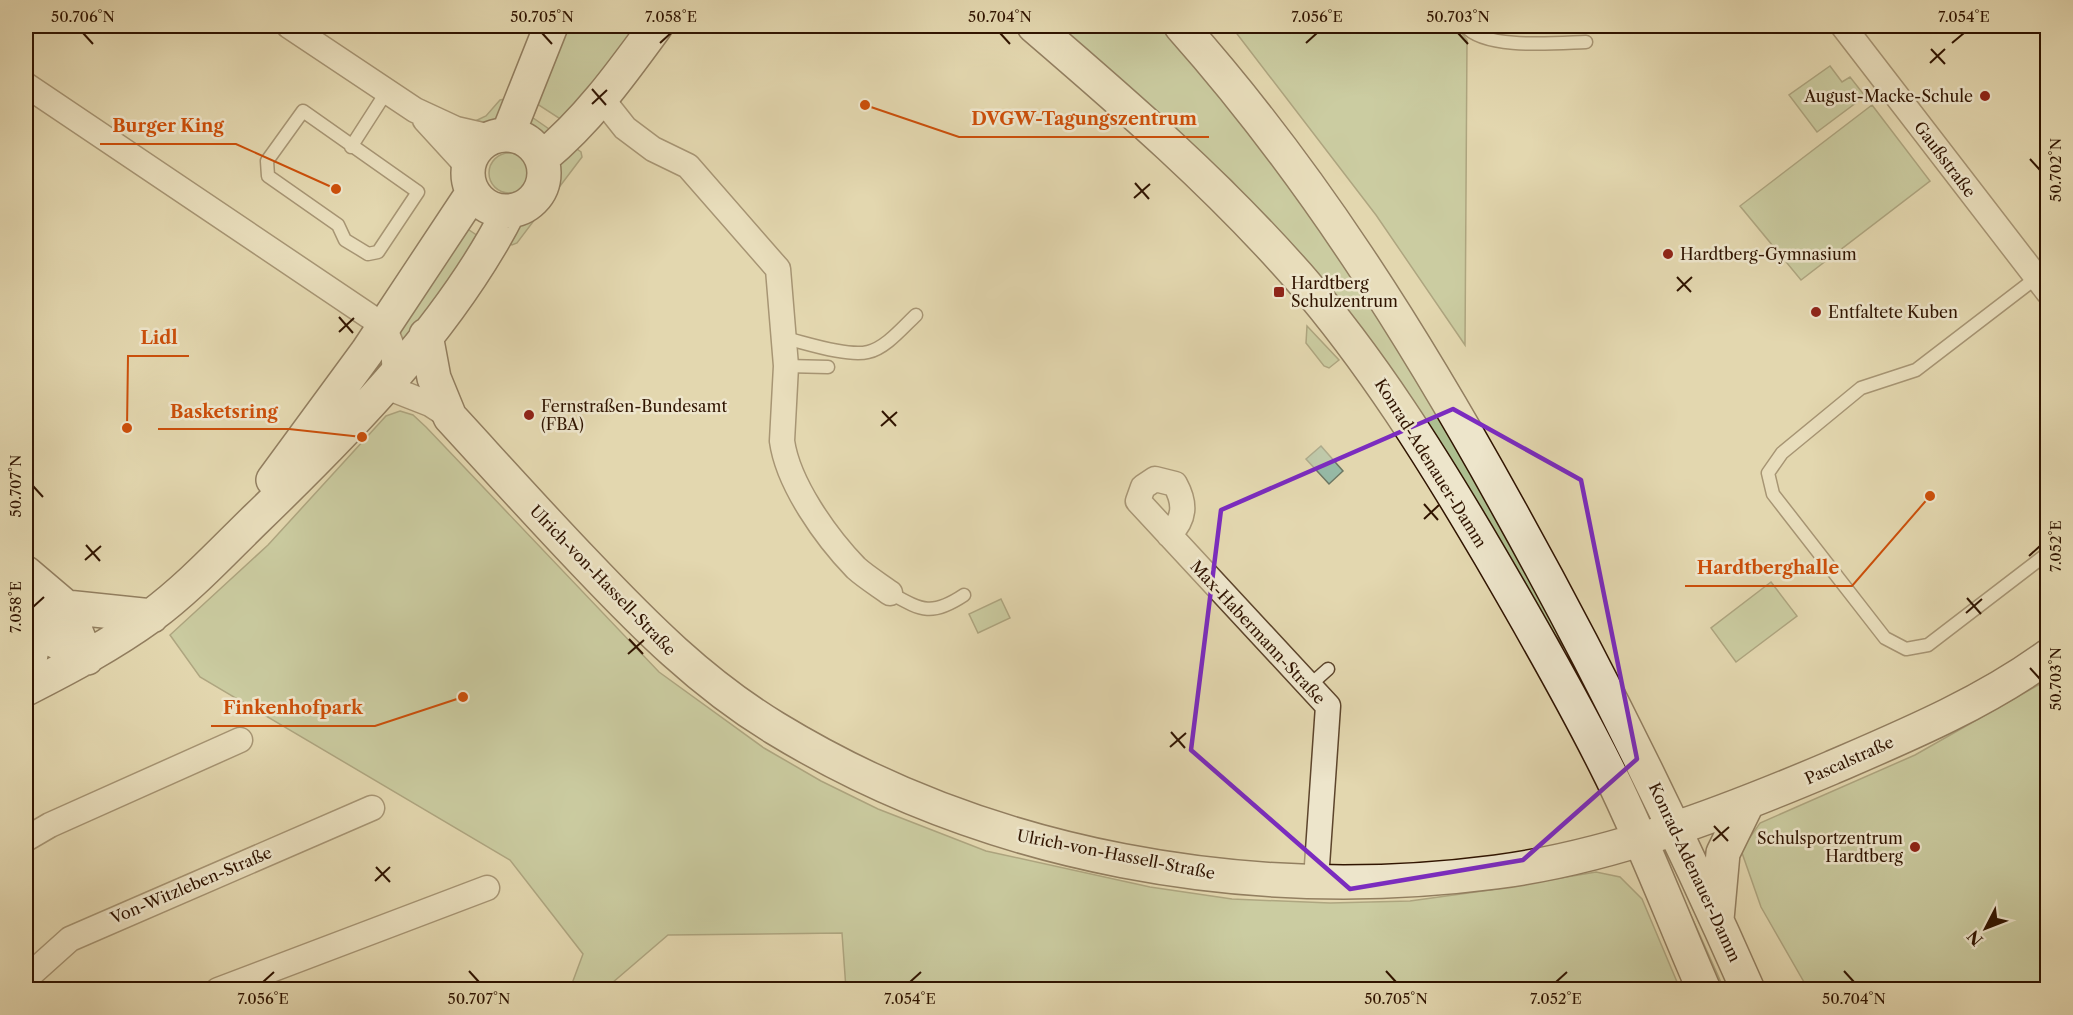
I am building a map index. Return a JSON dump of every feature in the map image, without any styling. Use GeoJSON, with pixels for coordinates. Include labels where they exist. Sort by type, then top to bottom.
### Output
{"type":"FeatureCollection","features":[{"type":"Feature","properties":{"kind":"street"},"geometry":{"type":"LineString","coordinates":[[289,26],[415,110],[456,129],[528,141],[542,158],[544,182],[539,193],[521,209],[509,212],[489,207],[471,180],[415,110]]}},
{"type":"Feature","properties":{"kind":"street"},"geometry":{"type":"LineString","coordinates":[[213,561],[384,326],[471,180],[472,154],[480,144],[500,136],[551,26]]}},
{"type":"Feature","properties":{"kind":"street"},"geometry":{"type":"LineString","coordinates":[[542,158],[568,136],[602,99],[656,26]]}},
{"type":"Feature","properties":{"kind":"street","name":"Konrad-Adenauer-Damm"},"geometry":{"type":"LineString","coordinates":[[1034,26],[1152,128],[1229,200],[1299,278],[1368,364],[1441,473],[1524,614],[1612,777],[1704,990]]}},
{"type":"Feature","properties":{"kind":"street","name":"Konrad-Adenauer-Damm"},"geometry":{"type":"LineString","coordinates":[[1181,26],[1221,71],[1285,152],[1337,225],[1410,338],[1582,640],[1675,827],[1748,990]]}},
{"type":"Feature","properties":{"kind":"street","name":"Gaußstraße"},"geometry":{"type":"LineString","coordinates":[[1843,26],[2042,285]]}},
{"type":"Feature","properties":{"kind":"street"},"geometry":{"type":"LineString","coordinates":[[26,85],[384,326],[393,349],[389,380]]}},
{"type":"Feature","properties":{"kind":"street"},"geometry":{"type":"LineString","coordinates":[[602,99],[624,128],[652,149],[688,166],[778,269],[786,366],[782,441],[784,455],[795,483],[832,541],[858,570],[890,593]]}},
{"type":"Feature","properties":{"kind":"street"},"geometry":{"type":"LineString","coordinates":[[26,689],[87,658],[152,615],[213,561],[304,473],[389,380],[426,335],[469,280],[509,212]]}},
{"type":"Feature","properties":{"kind":"street","name":"Ulrich-von-Hassell-Straße"},"geometry":{"type":"LineString","coordinates":[[426,335],[434,378],[450,417]]}},
{"type":"Feature","properties":{"kind":"street","name":"Ulrich-von-Hassell-Straße"},"geometry":{"type":"LineString","coordinates":[[389,380],[450,417],[646,628],[725,695],[774,728],[886,787],[988,828],[1044,844],[1176,869],[1242,877],[1316,880],[1401,880],[1498,872],[1639,839]]}},
{"type":"Feature","properties":{"kind":"street","name":"Max-Habermann-Straße"},"geometry":{"type":"LineString","coordinates":[[1169,535],[1328,706],[1316,880]]}},
{"type":"Feature","properties":{"kind":"street"},"geometry":{"type":"LineString","coordinates":[[26,573],[43,611],[87,658]]}},
{"type":"Feature","properties":{"kind":"street"},"geometry":{"type":"LineString","coordinates":[[43,611],[152,615]]}},
{"type":"Feature","properties":{"kind":"street"},"geometry":{"type":"LineString","coordinates":[[26,678],[43,611]]}},
{"type":"Feature","properties":{"kind":"street","name":"Pascalstraße"},"geometry":{"type":"LineString","coordinates":[[1639,839],[1747,804],[1928,725],[2020,676],[2048,657]]}},
{"type":"Feature","properties":{"kind":"street"},"geometry":{"type":"LineString","coordinates":[[26,839],[50,825],[240,740]]}},
{"type":"Feature","properties":{"kind":"street"},"geometry":{"type":"LineString","coordinates":[[1717,919],[1723,854],[1747,804]]}},
{"type":"Feature","properties":{"kind":"street","name":"Von-Witzleben-Straße"},"geometry":{"type":"LineString","coordinates":[[26,983],[31,974],[70,939],[372,808]]}},
{"type":"Feature","properties":{"kind":"street"},"geometry":{"type":"LineString","coordinates":[[218,990],[487,888]]}},
{"type":"Feature","properties":{"kind":"lane"},"geometry":{"type":"LineString","coordinates":[[1465,26],[1470,33],[1518,45],[1586,42]]}},
{"type":"Feature","properties":{"kind":"lane"},"geometry":{"type":"LineString","coordinates":[[351,147],[387,91]]}},
{"type":"Feature","properties":{"kind":"lane"},"geometry":{"type":"LineString","coordinates":[[303,111],[351,147],[418,192],[378,252],[368,254],[345,240],[338,225],[268,177],[267,161],[303,111]]}},
{"type":"Feature","properties":{"kind":"lane"},"geometry":{"type":"LineString","coordinates":[[2042,285],[1916,370],[1861,388],[1782,453],[1768,472],[1773,494],[1885,638],[1906,649],[1928,645],[2048,553]]}},
{"type":"Feature","properties":{"kind":"lane"},"geometry":{"type":"LineString","coordinates":[[785,338],[844,351],[868,352],[888,340],[916,315]]}},
{"type":"Feature","properties":{"kind":"lane"},"geometry":{"type":"LineString","coordinates":[[786,366],[828,367]]}},
{"type":"Feature","properties":{"kind":"lane"},"geometry":{"type":"LineString","coordinates":[[890,593],[920,609],[940,608],[964,595]]}},
{"type":"Feature","properties":{"kind":"lane"},"geometry":{"type":"LineString","coordinates":[[1309,686],[1328,669]]}},
{"type":"Feature","properties":{"kind":"highlighted area"},"geometry":{"type":"Polygon","coordinates":[[[1453,409],[1581,480],[1637,759],[1523,860],[1350,889],[1191,750],[1221,510],[1453,409]]]}},
{"type":"Feature","properties":{"kind":"shaded area"},"geometry":{"type":"Polygon","coordinates":[[[561,26],[646,26],[568,124],[531,100],[561,26]]]}},
{"type":"Feature","properties":{"kind":"shaded area"},"geometry":{"type":"Polygon","coordinates":[[[1054,26],[1161,26],[1188,54],[1290,181],[1381,313],[1531,566],[1636,787],[1573,660],[1311,273],[1232,181],[1097,60],[1054,26]]]}},
{"type":"Feature","properties":{"kind":"shaded area"},"geometry":{"type":"Polygon","coordinates":[[[1231,26],[1456,26],[1467,40],[1465,345],[1376,215],[1231,26]]]}},
{"type":"Feature","properties":{"kind":"shaded area"},"geometry":{"type":"Polygon","coordinates":[[[1830,66],[1842,82],[1850,77],[1865,96],[1817,132],[1789,95],[1830,66]]]}},
{"type":"Feature","properties":{"kind":"shaded area"},"geometry":{"type":"Polygon","coordinates":[[[505,99],[495,127],[471,123],[486,116],[500,100],[505,99]]]}},
{"type":"Feature","properties":{"kind":"shaded area"},"geometry":{"type":"Polygon","coordinates":[[[1872,105],[1930,181],[1801,280],[1740,206],[1872,105]]]}},
{"type":"Feature","properties":{"kind":"shaded area"},"geometry":{"type":"Polygon","coordinates":[[[526,113],[559,136],[541,140],[527,130],[526,113]]]}},
{"type":"Feature","properties":{"kind":"shaded area"},"geometry":{"type":"Polygon","coordinates":[[[570,144],[581,152],[582,157],[517,243],[512,245],[503,240],[521,220],[547,200],[552,191],[558,162],[570,144]]]}},
{"type":"Feature","properties":{"kind":"shaded area"},"geometry":{"type":"Polygon","coordinates":[[[509,153],[517,154],[523,159],[528,165],[528,181],[523,187],[517,192],[509,193],[501,192],[495,187],[490,181],[489,173],[490,165],[495,159],[501,154],[509,153]]]}},
{"type":"Feature","properties":{"kind":"shaded area"},"geometry":{"type":"Polygon","coordinates":[[[460,224],[487,242],[403,344],[398,326],[460,224]]]}},
{"type":"Feature","properties":{"kind":"shaded area"},"geometry":{"type":"Polygon","coordinates":[[[1307,326],[1339,360],[1329,368],[1324,366],[1306,343],[1307,326]]]}},
{"type":"Feature","properties":{"kind":"shaded area"},"geometry":{"type":"Polygon","coordinates":[[[400,411],[413,415],[426,427],[659,672],[764,748],[821,781],[878,809],[986,851],[1150,887],[1232,899],[1330,903],[1410,901],[1596,872],[1620,877],[1642,899],[1680,989],[846,989],[842,933],[668,935],[605,989],[570,989],[583,954],[510,860],[200,677],[170,635],[268,545],[386,416],[400,411]]]}},
{"type":"Feature","properties":{"kind":"shaded area"},"geometry":{"type":"Polygon","coordinates":[[[1321,446],[1343,471],[1329,484],[1306,459],[1321,446]]]}},
{"type":"Feature","properties":{"kind":"shaded area"},"geometry":{"type":"Polygon","coordinates":[[[1771,582],[1797,616],[1736,662],[1711,628],[1771,582]]]}},
{"type":"Feature","properties":{"kind":"shaded area"},"geometry":{"type":"Polygon","coordinates":[[[1001,599],[1010,618],[978,633],[969,614],[1001,599]]]}},
{"type":"Feature","properties":{"kind":"shaded area","name":"Schulsportzentrum Hardtberg"},"geometry":{"type":"Polygon","coordinates":[[[2047,680],[2047,989],[1808,989],[1761,907],[1741,850],[1760,823],[1915,755],[2047,680]]]}},
{"type":"Feature","properties":{"kind":"shaded area"},"geometry":{"type":"Polygon","coordinates":[[[1668,864],[1724,989],[1716,989],[1668,864]]]}},
{"type":"Feature","properties":{"kind":"place","name":"August-Macke-Schule"},"geometry":{"type":"Point","coordinates":[1985,96]}},
{"type":"Feature","properties":{"kind":"place","name":"DVGW-Tagungszentrum"},"geometry":{"type":"Point","coordinates":[865,105]}},
{"type":"Feature","properties":{"kind":"place","name":"Burger King"},"geometry":{"type":"Point","coordinates":[336,189]}},
{"type":"Feature","properties":{"kind":"place","name":"Hardtberg-Gymnasium"},"geometry":{"type":"Point","coordinates":[1668,254]}},
{"type":"Feature","properties":{"kind":"place","name":"Hardtberg Schulzentrum"},"geometry":{"type":"Point","coordinates":[1279,292]}},
{"type":"Feature","properties":{"kind":"place","name":"Entfaltete Kuben"},"geometry":{"type":"Point","coordinates":[1816,312]}},
{"type":"Feature","properties":{"kind":"place","name":"Fernstraßen-Bundesamt (FBA)"},"geometry":{"type":"Point","coordinates":[529,415]}},
{"type":"Feature","properties":{"kind":"place","name":"Lidl"},"geometry":{"type":"Point","coordinates":[127,428]}},
{"type":"Feature","properties":{"kind":"place","name":"Basketsring"},"geometry":{"type":"Point","coordinates":[362,437]}},
{"type":"Feature","properties":{"kind":"place","name":"Hardtberghalle"},"geometry":{"type":"Point","coordinates":[1930,496]}},
{"type":"Feature","properties":{"kind":"place","name":"Finkenhofpark"},"geometry":{"type":"Point","coordinates":[463,697]}},
{"type":"Feature","properties":{"kind":"place","name":"Schulsportzentrum Hardtberg"},"geometry":{"type":"Point","coordinates":[1915,847]}}]}
